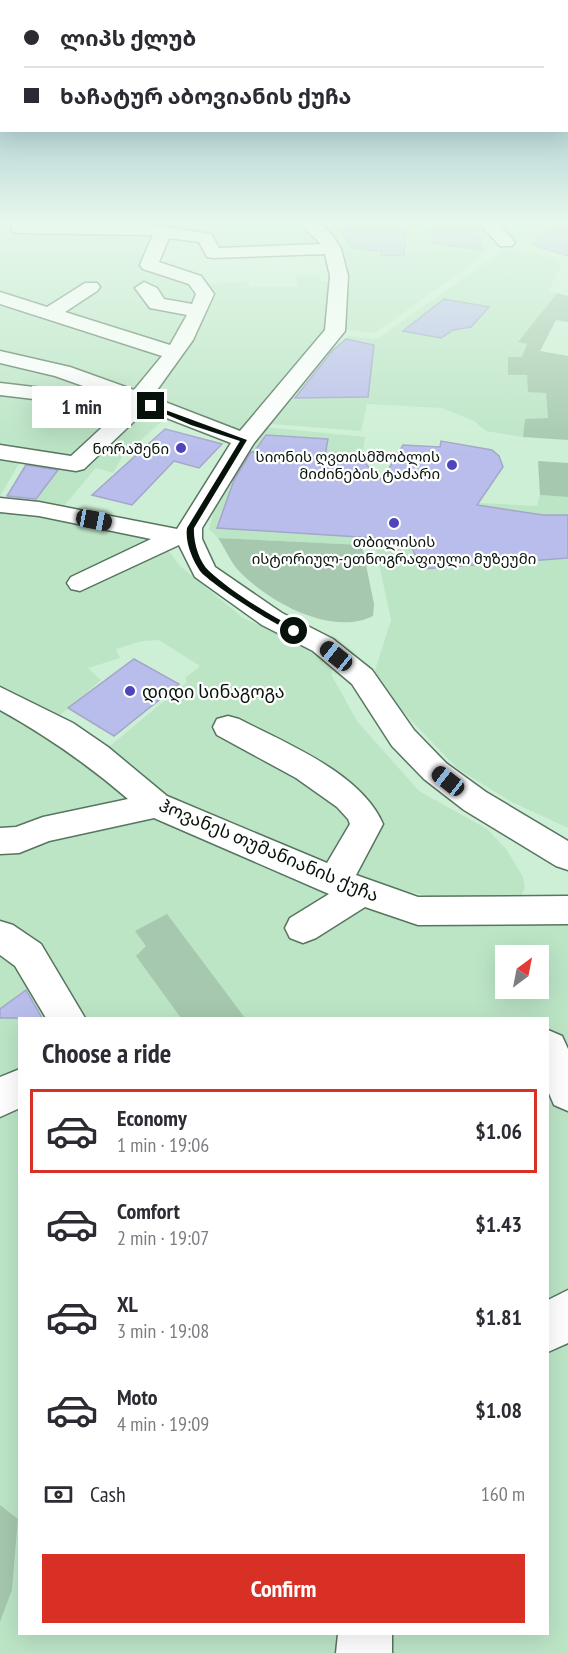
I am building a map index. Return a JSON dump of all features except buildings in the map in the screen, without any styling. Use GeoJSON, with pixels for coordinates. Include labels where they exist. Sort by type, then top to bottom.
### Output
{"type":"FeatureCollection","features":[{"type":"Feature","properties":{"kind":"street"},"geometry":{"type":"LineString","coordinates":[[3,299],[174,353]]}},
{"type":"Feature","properties":{"kind":"street"},"geometry":{"type":"LineString","coordinates":[[49,314],[71,299]]}},
{"type":"Feature","properties":{"kind":"street"},"geometry":{"type":"LineString","coordinates":[[154,299],[157,304],[199,311]]}},
{"type":"Feature","properties":{"kind":"street"},"geometry":{"type":"LineString","coordinates":[[0,452],[76,464],[140,405],[140,401],[174,353],[199,311],[203,299]]}},
{"type":"Feature","properties":{"kind":"street"},"geometry":{"type":"LineString","coordinates":[[80,583],[183,538],[244,440],[335,331],[337,299]]}},
{"type":"Feature","properties":{"kind":"street"},"geometry":{"type":"LineString","coordinates":[[0,357],[62,370],[193,424],[244,440]]}},
{"type":"Feature","properties":{"kind":"street"},"geometry":{"type":"LineString","coordinates":[[0,389],[127,404],[140,401]]}},
{"type":"Feature","properties":{"kind":"street"},"geometry":{"type":"LineString","coordinates":[[0,505],[50,511],[183,538],[204,571],[272,619],[323,645],[362,677],[403,738],[435,771],[475,801],[568,857]]}},
{"type":"Feature","properties":{"kind":"street","name":"ჰოვანეს თუმანიანის ქუჩა"},"geometry":{"type":"LineString","coordinates":[[0,697],[62,731],[97,755],[156,805],[345,886],[418,911],[568,910]]}},
{"type":"Feature","properties":{"kind":"street"},"geometry":{"type":"LineString","coordinates":[[228,727],[336,788],[364,813],[367,824],[345,886],[351,898],[303,928]]}},
{"type":"Feature","properties":{"kind":"street"},"geometry":{"type":"LineString","coordinates":[[6,835],[43,830],[156,805]]}},
{"type":"Feature","properties":{"kind":"street"},"geometry":{"type":"LineString","coordinates":[[0,936],[28,955],[65,1017]]}},
{"type":"Feature","properties":{"kind":"street"},"geometry":{"type":"LineString","coordinates":[[549,1047],[568,1040]]}},
{"type":"Feature","properties":{"kind":"street"},"geometry":{"type":"LineString","coordinates":[[549,1049],[568,1092]]}},
{"type":"Feature","properties":{"kind":"street"},"geometry":{"type":"LineString","coordinates":[[0,1098],[18,1088]]}},
{"type":"Feature","properties":{"kind":"street"},"geometry":{"type":"LineString","coordinates":[[549,1328],[568,1313]]}},
{"type":"Feature","properties":{"kind":"street"},"geometry":{"type":"LineString","coordinates":[[364,1653],[365,1635]]}},
{"type":"Feature","properties":{"kind":"shaded area"},"geometry":{"type":"Polygon","coordinates":[[[10,299],[199,299],[172,351],[10,299]]]}},
{"type":"Feature","properties":{"kind":"shaded area"},"geometry":{"type":"Polygon","coordinates":[[[197,299],[332,299],[331,333],[241,437],[151,403],[149,391],[197,299]]]}},
{"type":"Feature","properties":{"kind":"shaded area"},"geometry":{"type":"Polygon","coordinates":[[[340,299],[423,299],[375,333],[344,329],[340,299]]]}},
{"type":"Feature","properties":{"kind":"shaded area"},"geometry":{"type":"Polygon","coordinates":[[[434,299],[552,299],[519,341],[527,344],[522,358],[508,357],[546,393],[548,419],[525,419],[523,437],[486,431],[474,421],[442,408],[367,404],[361,431],[272,424],[331,351],[348,336],[377,339],[434,299]]]}},
{"type":"Feature","properties":{"kind":"shaded area"},"geometry":{"type":"Polygon","coordinates":[[[552,299],[568,299],[568,322],[556,320],[540,351],[568,356],[568,440],[523,437],[525,419],[548,418],[546,393],[528,392],[527,375],[508,375],[508,357],[522,357],[527,344],[518,342],[552,299]]]}},
{"type":"Feature","properties":{"kind":"shaded area"},"geometry":{"type":"Polygon","coordinates":[[[6,303],[171,353],[132,396],[0,356],[0,307],[6,303]]]}},
{"type":"Feature","properties":{"kind":"shaded area"},"geometry":{"type":"Polygon","coordinates":[[[0,360],[28,365],[131,399],[76,462],[0,451],[0,360]]]}},
{"type":"Feature","properties":{"kind":"shaded area"},"geometry":{"type":"Polygon","coordinates":[[[152,408],[169,415],[122,457],[113,473],[96,468],[62,508],[5,502],[27,460],[76,465],[152,408]]]}},
{"type":"Feature","properties":{"kind":"shaded area"},"geometry":{"type":"Polygon","coordinates":[[[264,427],[365,437],[362,457],[362,545],[218,538],[209,529],[222,482],[264,427]]]}},
{"type":"Feature","properties":{"kind":"shaded area"},"geometry":{"type":"Polygon","coordinates":[[[0,457],[21,460],[0,496],[0,457]]]}},
{"type":"Feature","properties":{"kind":"shaded area"},"geometry":{"type":"Polygon","coordinates":[[[538,461],[568,463],[568,497],[540,495],[538,461]]]}},
{"type":"Feature","properties":{"kind":"shaded area"},"geometry":{"type":"Polygon","coordinates":[[[540,495],[568,497],[568,828],[510,801],[458,769],[372,680],[391,620],[376,550],[386,498],[537,506],[540,495]]]}},
{"type":"Feature","properties":{"kind":"shaded area"},"geometry":{"type":"Polygon","coordinates":[[[0,510],[55,516],[145,535],[162,542],[180,566],[243,618],[332,657],[332,676],[357,721],[419,791],[487,829],[506,849],[523,877],[525,888],[518,902],[453,902],[320,870],[174,805],[0,694],[0,510]],[[159,640],[142,641],[116,649],[120,658],[88,668],[101,680],[58,717],[110,746],[187,682],[185,678],[200,666],[159,640]]]}},
{"type":"Feature","properties":{"kind":"shaded area"},"geometry":{"type":"Polygon","coordinates":[[[218,538],[362,545],[374,604],[373,616],[356,621],[338,622],[319,619],[282,604],[250,582],[238,570],[218,538]]]}},
{"type":"Feature","properties":{"kind":"shaded area"},"geometry":{"type":"Polygon","coordinates":[[[0,700],[149,803],[332,883],[565,921],[568,926],[568,1653],[0,1653],[0,1622],[12,1590],[18,1519],[0,1505],[0,700]]]}},
{"type":"Feature","properties":{"kind":"shaded area"},"geometry":{"type":"Polygon","coordinates":[[[167,914],[244,1017],[180,1017],[136,956],[146,946],[135,931],[167,914]]]}},
{"type":"Feature","properties":{"kind":"shaded area"},"geometry":{"type":"Polygon","coordinates":[[[0,1505],[18,1519],[12,1590],[0,1622],[0,1505]]]}},
{"type":"Feature","properties":{"kind":"place","name":"ნორაშენი"},"geometry":{"type":"Point","coordinates":[181,448]}},
{"type":"Feature","properties":{"kind":"place","name":"სიონის ღვთისმშობლის მიძინების ტაძარი"},"geometry":{"type":"Point","coordinates":[452,465]}},
{"type":"Feature","properties":{"kind":"place","name":"თბილისის ისტორიულ-ეთნოგრაფიული მუზეუმი"},"geometry":{"type":"Point","coordinates":[394,523]}},
{"type":"Feature","properties":{"kind":"place","name":"დიდი სინაგოგა"},"geometry":{"type":"Point","coordinates":[130,691]}},
{"type":"Feature","properties":{"kind":"route"},"geometry":{"type":"LineString","coordinates":[[151,406],[193,424],[244,440],[190,528],[189,539],[204,571],[272,619],[294,631]]}}]}
